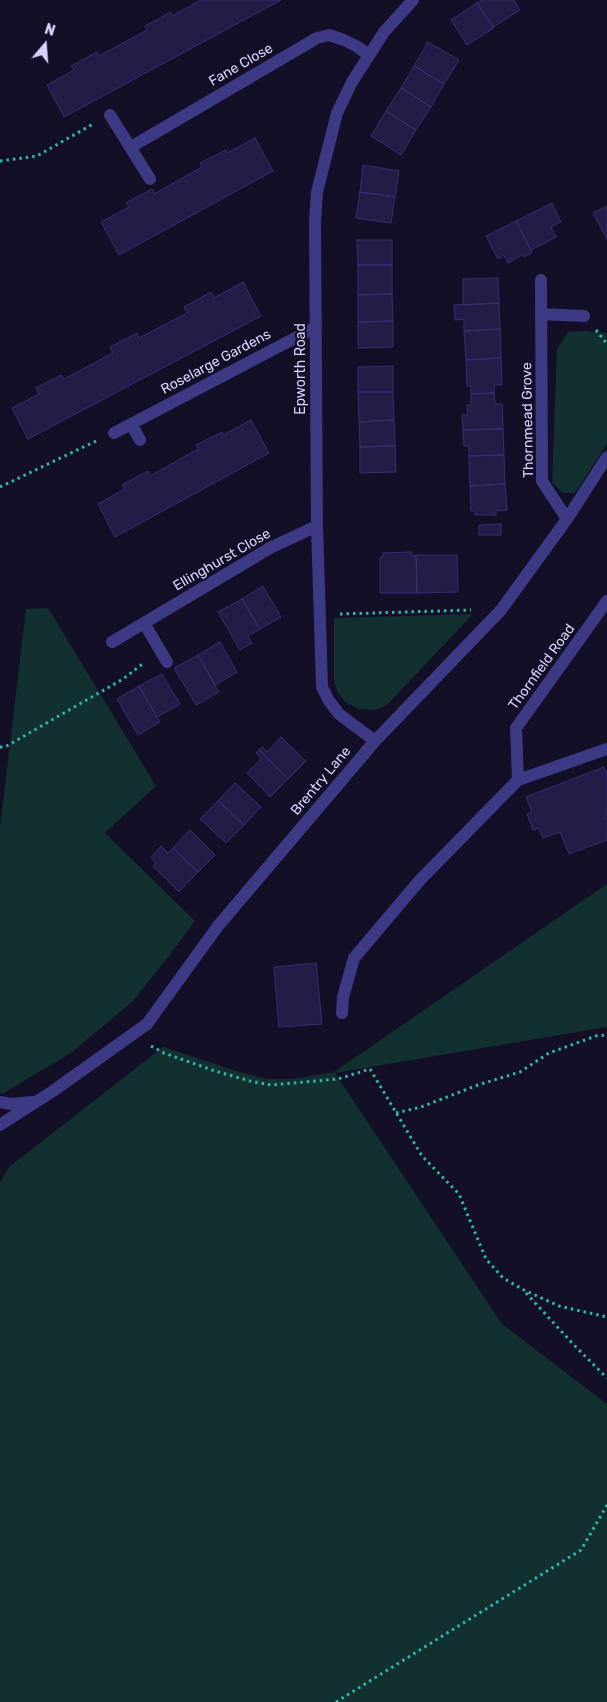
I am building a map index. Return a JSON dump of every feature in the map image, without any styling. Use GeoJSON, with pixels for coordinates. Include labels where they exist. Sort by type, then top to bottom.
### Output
{"type":"FeatureCollection","features":[{"type":"Feature","properties":{"kind":"street","name":"Epworth Road"},"geometry":{"type":"LineString","coordinates":[[375,741],[339,714],[328,701],[322,687],[317,526],[315,222],[317,192],[337,113],[352,82],[384,32],[413,0]]}},
{"type":"Feature","properties":{"kind":"street","name":"Fane Close"},"geometry":{"type":"LineString","coordinates":[[131,147],[317,38],[329,35],[344,40],[369,55]]}},
{"type":"Feature","properties":{"kind":"street"},"geometry":{"type":"LineString","coordinates":[[110,115],[150,179]]}},
{"type":"Feature","properties":{"kind":"street","name":"Thornmead Grove"},"geometry":{"type":"LineString","coordinates":[[541,280],[542,481],[567,519]]}},
{"type":"Feature","properties":{"kind":"street"},"geometry":{"type":"LineString","coordinates":[[542,314],[584,316]]}},
{"type":"Feature","properties":{"kind":"street","name":"Roselarge Gardens"},"geometry":{"type":"LineString","coordinates":[[114,432],[316,327]]}},
{"type":"Feature","properties":{"kind":"street"},"geometry":{"type":"LineString","coordinates":[[131,424],[140,440]]}},
{"type":"Feature","properties":{"kind":"street","name":"Brentry Lane"},"geometry":{"type":"LineString","coordinates":[[0,1125],[53,1092],[147,1024],[218,926],[375,741],[501,610],[567,519],[607,457]]}},
{"type":"Feature","properties":{"kind":"street","name":"Ellinghurst Close"},"geometry":{"type":"LineString","coordinates":[[112,642],[270,548],[317,526]]}},
{"type":"Feature","properties":{"kind":"street","name":"Thornfield Road"},"geometry":{"type":"LineString","coordinates":[[518,780],[516,728],[607,601]]}},
{"type":"Feature","properties":{"kind":"street"},"geometry":{"type":"LineString","coordinates":[[144,623],[167,662]]}},
{"type":"Feature","properties":{"kind":"street"},"geometry":{"type":"LineString","coordinates":[[342,1013],[343,997],[354,958],[420,880],[518,780],[607,749]]}},
{"type":"Feature","properties":{"kind":"street","name":"Brentry Lane"},"geometry":{"type":"LineString","coordinates":[[0,1102],[11,1104],[36,1102]]}},
{"type":"Feature","properties":{"kind":"path"},"geometry":{"type":"LineString","coordinates":[[0,161],[37,156],[110,115]]}},
{"type":"Feature","properties":{"kind":"path"},"geometry":{"type":"LineString","coordinates":[[0,487],[114,432]]}},
{"type":"Feature","properties":{"kind":"path"},"geometry":{"type":"LineString","coordinates":[[320,614],[501,610]]}},
{"type":"Feature","properties":{"kind":"path"},"geometry":{"type":"LineString","coordinates":[[0,747],[5,747],[123,679],[143,664],[158,648]]}},
{"type":"Feature","properties":{"kind":"path"},"geometry":{"type":"LineString","coordinates":[[396,1114],[520,1072],[549,1053],[596,1036],[607,1035]]}},
{"type":"Feature","properties":{"kind":"path"},"geometry":{"type":"LineString","coordinates":[[131,1036],[164,1053],[181,1059],[250,1082],[271,1085],[338,1079],[370,1069],[422,1156],[459,1194],[486,1259],[503,1278],[559,1306],[607,1317]]}},
{"type":"Feature","properties":{"kind":"path"},"geometry":{"type":"LineString","coordinates":[[524,1290],[607,1378]]}},
{"type":"Feature","properties":{"kind":"path"},"geometry":{"type":"LineString","coordinates":[[336,1702],[581,1550],[607,1505]]}},
{"type":"Feature","properties":{"kind":"green space"},"geometry":{"type":"Polygon","coordinates":[[[568,332],[607,333],[607,444],[575,493],[563,493],[552,483],[557,349],[568,332]]]}},
{"type":"Feature","properties":{"kind":"green space"},"geometry":{"type":"Polygon","coordinates":[[[48,608],[156,786],[105,833],[195,921],[132,1002],[71,1053],[2,1094],[0,1093],[0,827],[26,609],[48,608]]]}},
{"type":"Feature","properties":{"kind":"green space"},"geometry":{"type":"Polygon","coordinates":[[[473,614],[387,705],[376,710],[359,709],[345,702],[337,691],[334,680],[334,618],[473,614]]]}},
{"type":"Feature","properties":{"kind":"green space"},"geometry":{"type":"Polygon","coordinates":[[[607,884],[607,1027],[335,1073],[502,1324],[607,1404],[607,1702],[0,1702],[0,1182],[9,1167],[163,1047],[243,1073],[268,1079],[294,1079],[334,1072],[607,884]]]}},
{"type":"Feature","properties":{"kind":"building"},"geometry":{"type":"Polygon","coordinates":[[[201,0],[281,0],[64,117],[47,85],[74,70],[71,66],[97,52],[99,56],[147,30],[145,26],[171,12],[172,16],[201,0]]]}},
{"type":"Feature","properties":{"kind":"building"},"geometry":{"type":"Polygon","coordinates":[[[482,0],[514,0],[520,10],[493,27],[477,3],[482,0]]]}},
{"type":"Feature","properties":{"kind":"building"},"geometry":{"type":"Polygon","coordinates":[[[477,3],[494,28],[467,45],[451,20],[477,3]]]}},
{"type":"Feature","properties":{"kind":"building"},"geometry":{"type":"Polygon","coordinates":[[[428,42],[459,60],[444,84],[414,66],[428,42]]]}},
{"type":"Feature","properties":{"kind":"building"},"geometry":{"type":"Polygon","coordinates":[[[414,66],[444,84],[431,107],[401,88],[414,66]]]}},
{"type":"Feature","properties":{"kind":"building"},"geometry":{"type":"Polygon","coordinates":[[[401,88],[431,107],[416,130],[386,111],[401,88]]]}},
{"type":"Feature","properties":{"kind":"building"},"geometry":{"type":"Polygon","coordinates":[[[386,111],[416,130],[401,155],[371,136],[386,111]]]}},
{"type":"Feature","properties":{"kind":"building"},"geometry":{"type":"Polygon","coordinates":[[[255,138],[273,171],[119,255],[101,222],[129,207],[126,203],[152,189],[154,194],[202,167],[200,163],[226,150],[227,153],[255,138]]]}},
{"type":"Feature","properties":{"kind":"building"},"geometry":{"type":"Polygon","coordinates":[[[363,165],[399,171],[395,197],[360,192],[363,165]]]}},
{"type":"Feature","properties":{"kind":"building"},"geometry":{"type":"Polygon","coordinates":[[[360,192],[395,197],[391,223],[356,218],[360,192]]]}},
{"type":"Feature","properties":{"kind":"building"},"geometry":{"type":"Polygon","coordinates":[[[552,203],[561,222],[551,227],[556,237],[531,250],[516,221],[552,203]]]}},
{"type":"Feature","properties":{"kind":"building"},"geometry":{"type":"Polygon","coordinates":[[[607,206],[607,239],[593,213],[607,206]]]}},
{"type":"Feature","properties":{"kind":"building"},"geometry":{"type":"Polygon","coordinates":[[[516,221],[532,253],[524,257],[523,254],[508,263],[504,255],[498,259],[486,236],[516,221]]]}},
{"type":"Feature","properties":{"kind":"building"},"geometry":{"type":"Polygon","coordinates":[[[357,240],[392,240],[392,265],[358,265],[357,240]]]}},
{"type":"Feature","properties":{"kind":"building"},"geometry":{"type":"Polygon","coordinates":[[[358,265],[392,265],[392,294],[358,295],[358,265]]]}},
{"type":"Feature","properties":{"kind":"building"},"geometry":{"type":"Polygon","coordinates":[[[498,278],[499,303],[463,305],[463,279],[498,278]]]}},
{"type":"Feature","properties":{"kind":"building"},"geometry":{"type":"Polygon","coordinates":[[[243,282],[261,316],[28,439],[12,408],[39,394],[36,388],[61,375],[64,379],[113,353],[110,347],[137,333],[139,338],[187,313],[184,307],[211,292],[214,298],[243,282]]]}},
{"type":"Feature","properties":{"kind":"building"},"geometry":{"type":"Polygon","coordinates":[[[392,294],[393,321],[358,322],[358,295],[392,294]]]}},
{"type":"Feature","properties":{"kind":"building"},"geometry":{"type":"Polygon","coordinates":[[[499,303],[500,329],[464,331],[464,319],[455,320],[454,305],[499,303]]]}},
{"type":"Feature","properties":{"kind":"building"},"geometry":{"type":"Polygon","coordinates":[[[393,321],[393,347],[358,348],[358,322],[393,321]]]}},
{"type":"Feature","properties":{"kind":"building"},"geometry":{"type":"Polygon","coordinates":[[[500,329],[501,358],[466,360],[464,331],[500,329]]]}},
{"type":"Feature","properties":{"kind":"building"},"geometry":{"type":"Polygon","coordinates":[[[501,358],[502,385],[494,385],[494,393],[471,394],[471,386],[467,386],[466,360],[501,358]]]}},
{"type":"Feature","properties":{"kind":"building"},"geometry":{"type":"Polygon","coordinates":[[[393,366],[393,392],[358,392],[358,367],[393,366]]]}},
{"type":"Feature","properties":{"kind":"building"},"geometry":{"type":"Polygon","coordinates":[[[358,392],[393,392],[394,420],[359,422],[358,392]]]}},
{"type":"Feature","properties":{"kind":"building"},"geometry":{"type":"Polygon","coordinates":[[[494,393],[495,404],[502,404],[503,429],[463,430],[462,415],[468,415],[467,405],[471,405],[471,394],[494,393]]]}},
{"type":"Feature","properties":{"kind":"building"},"geometry":{"type":"Polygon","coordinates":[[[251,420],[269,453],[115,537],[98,504],[125,489],[122,485],[148,471],[150,476],[198,449],[196,445],[222,432],[223,435],[251,420]]]}},
{"type":"Feature","properties":{"kind":"building"},"geometry":{"type":"Polygon","coordinates":[[[394,420],[395,446],[360,447],[359,422],[394,420]]]}},
{"type":"Feature","properties":{"kind":"building"},"geometry":{"type":"Polygon","coordinates":[[[503,429],[504,455],[469,456],[469,446],[464,446],[463,430],[503,429]]]}},
{"type":"Feature","properties":{"kind":"building"},"geometry":{"type":"Polygon","coordinates":[[[395,446],[396,472],[360,473],[360,447],[395,446]]]}},
{"type":"Feature","properties":{"kind":"building"},"geometry":{"type":"Polygon","coordinates":[[[504,455],[505,484],[470,486],[469,456],[504,455]]]}},
{"type":"Feature","properties":{"kind":"building"},"geometry":{"type":"Polygon","coordinates":[[[505,484],[507,510],[496,511],[496,515],[475,515],[475,511],[471,511],[470,486],[505,484]]]}},
{"type":"Feature","properties":{"kind":"building"},"geometry":{"type":"Polygon","coordinates":[[[501,524],[501,535],[479,535],[479,525],[501,524]]]}},
{"type":"Feature","properties":{"kind":"building"},"geometry":{"type":"Polygon","coordinates":[[[411,552],[412,556],[416,555],[417,593],[380,593],[380,557],[383,557],[383,553],[411,552]]]}},
{"type":"Feature","properties":{"kind":"building"},"geometry":{"type":"Polygon","coordinates":[[[416,555],[457,555],[458,592],[417,593],[416,555]]]}},
{"type":"Feature","properties":{"kind":"building"},"geometry":{"type":"Polygon","coordinates":[[[263,586],[281,617],[260,629],[242,599],[263,586]]]}},
{"type":"Feature","properties":{"kind":"building"},"geometry":{"type":"Polygon","coordinates":[[[242,599],[260,629],[248,636],[252,643],[240,650],[218,612],[242,599]]]}},
{"type":"Feature","properties":{"kind":"building"},"geometry":{"type":"Polygon","coordinates":[[[220,642],[237,672],[215,685],[198,655],[220,642]]]}},
{"type":"Feature","properties":{"kind":"building"},"geometry":{"type":"Polygon","coordinates":[[[198,655],[219,692],[196,705],[174,668],[198,655]]]}},
{"type":"Feature","properties":{"kind":"building"},"geometry":{"type":"Polygon","coordinates":[[[162,674],[180,704],[157,717],[139,686],[162,674]]]}},
{"type":"Feature","properties":{"kind":"building"},"geometry":{"type":"Polygon","coordinates":[[[139,686],[160,722],[138,735],[117,699],[139,686]]]}},
{"type":"Feature","properties":{"kind":"building"},"geometry":{"type":"Polygon","coordinates":[[[281,737],[306,761],[288,779],[259,750],[262,747],[267,752],[281,737]]]}},
{"type":"Feature","properties":{"kind":"building"},"geometry":{"type":"Polygon","coordinates":[[[259,750],[288,779],[270,797],[247,773],[261,759],[256,753],[259,750]]]}},
{"type":"Feature","properties":{"kind":"building"},"geometry":{"type":"Polygon","coordinates":[[[604,767],[607,775],[607,815],[605,816],[607,821],[607,840],[569,854],[560,832],[543,838],[539,828],[533,830],[527,814],[532,812],[526,797],[604,767]]]}},
{"type":"Feature","properties":{"kind":"building"},"geometry":{"type":"Polygon","coordinates":[[[235,783],[261,807],[244,825],[218,801],[235,783]]]}},
{"type":"Feature","properties":{"kind":"building"},"geometry":{"type":"Polygon","coordinates":[[[218,801],[244,825],[226,843],[200,819],[218,801]]]}},
{"type":"Feature","properties":{"kind":"building"},"geometry":{"type":"Polygon","coordinates":[[[190,830],[215,855],[198,872],[173,848],[190,830]]]}},
{"type":"Feature","properties":{"kind":"building"},"geometry":{"type":"Polygon","coordinates":[[[161,846],[168,853],[173,848],[198,872],[179,892],[153,866],[156,863],[151,857],[161,846]]]}},
{"type":"Feature","properties":{"kind":"building"},"geometry":{"type":"Polygon","coordinates":[[[316,963],[322,1024],[279,1027],[274,967],[316,963]]]}}]}
